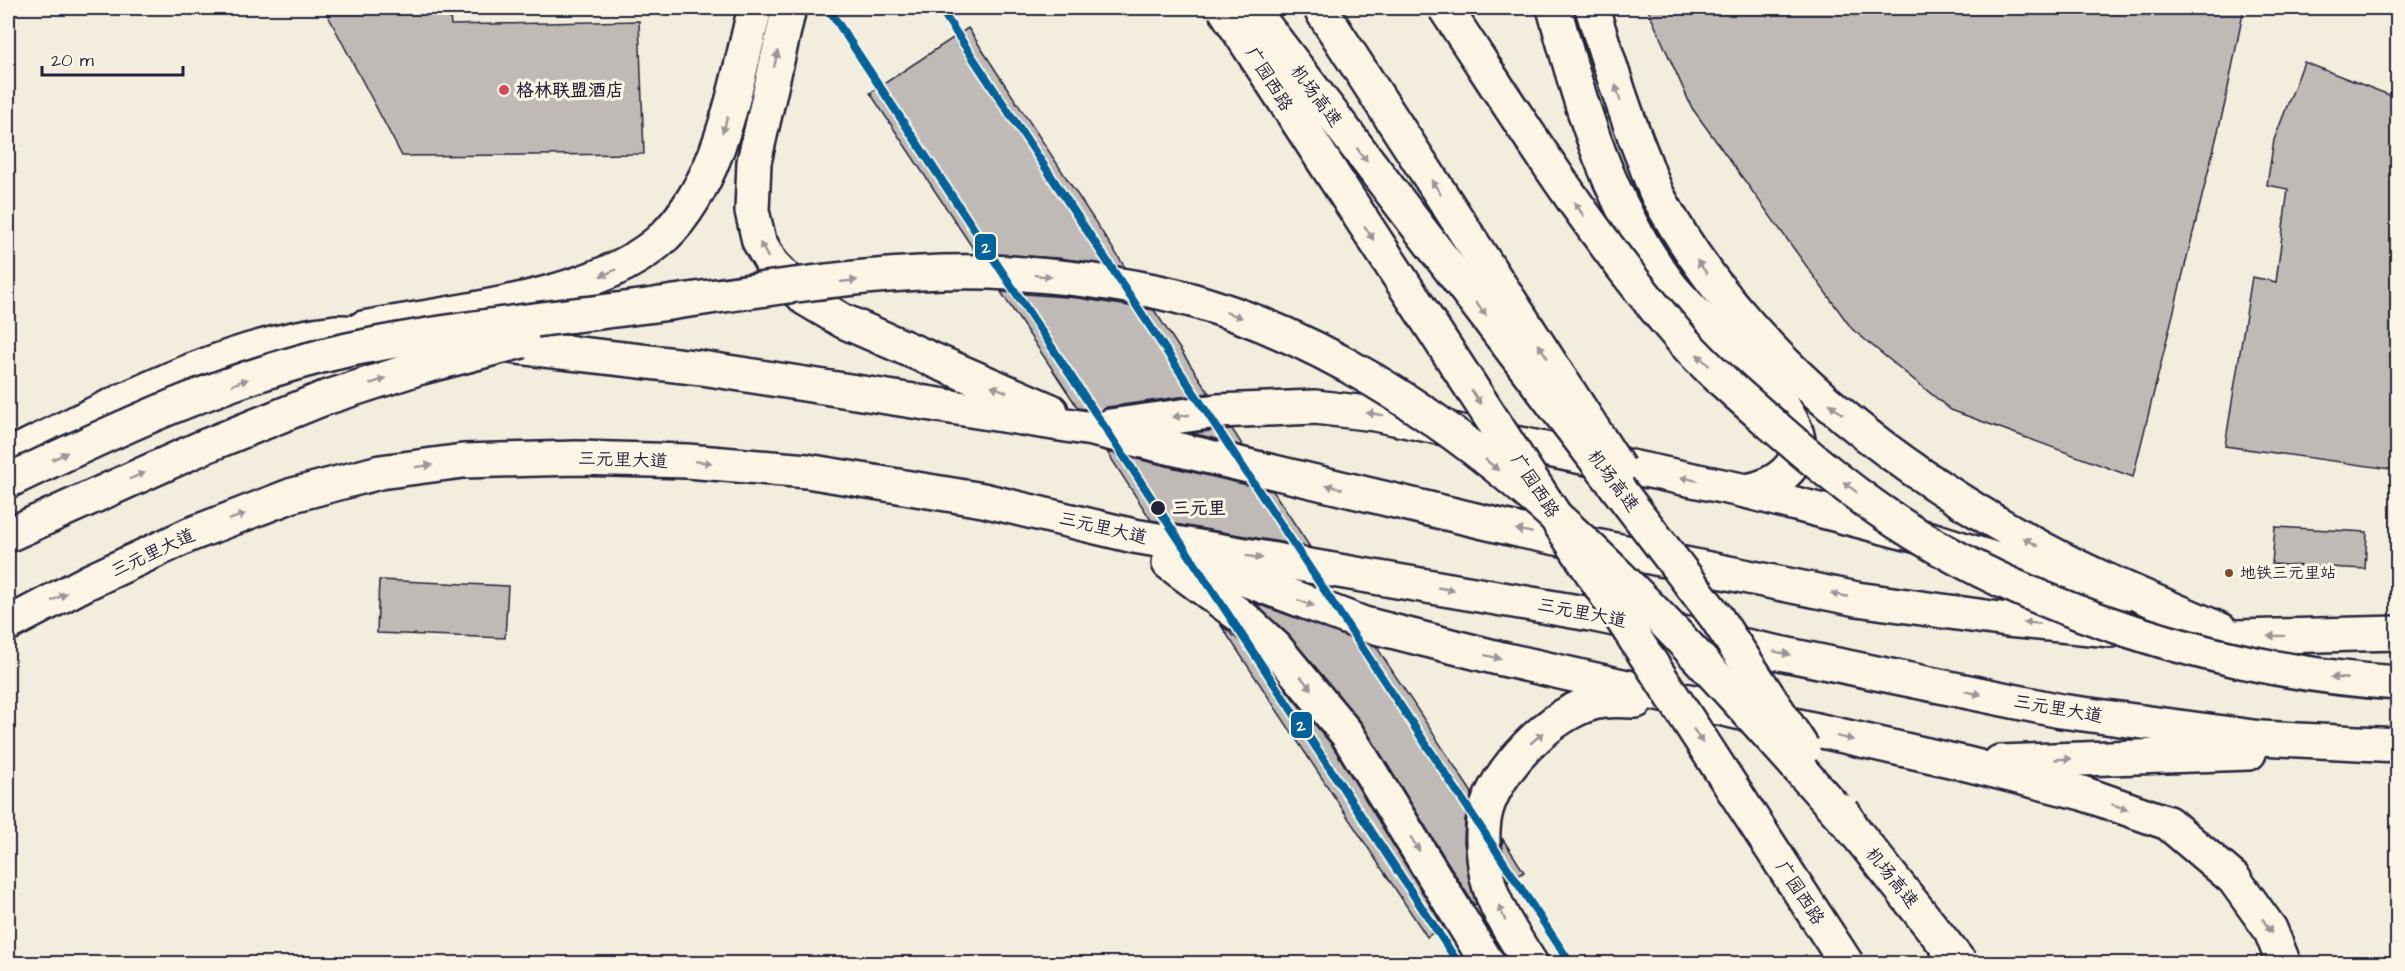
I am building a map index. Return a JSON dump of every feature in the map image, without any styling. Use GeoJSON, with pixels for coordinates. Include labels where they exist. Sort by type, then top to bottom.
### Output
{"type":"FeatureCollection","features":[{"type":"Feature","properties":{"kind":"main road"},"geometry":{"type":"LineString","coordinates":[[8,456],[195,371],[264,346],[539,296],[611,273],[658,243],[690,204],[710,165],[725,124],[755,8]]}},
{"type":"Feature","properties":{"kind":"main road"},"geometry":{"type":"LineString","coordinates":[[789,8],[754,162],[752,211],[759,241],[772,264],[806,299],[843,321],[1092,429],[1217,411],[1315,407],[1398,418],[1746,491],[2011,563],[2237,637]]}},
{"type":"Feature","properties":{"kind":"main road","name":"广园西路"},"geometry":{"type":"LineString","coordinates":[[1224,8],[1846,963]]}},
{"type":"Feature","properties":{"kind":"main road","name":"机场高速"},"geometry":{"type":"LineString","coordinates":[[1251,8],[1716,617],[1854,830],[1961,963]]}},
{"type":"Feature","properties":{"kind":"main road"},"geometry":{"type":"LineString","coordinates":[[1320,8],[1941,963]]}},
{"type":"Feature","properties":{"kind":"main road"},"geometry":{"type":"LineString","coordinates":[[1445,8],[1585,218],[1635,284],[1686,344],[1734,391],[1794,443],[1880,511],[1966,562],[2035,596],[2119,627],[2239,660],[2304,674],[2397,683]]}},
{"type":"Feature","properties":{"kind":"main road"},"geometry":{"type":"LineString","coordinates":[[1554,8],[1601,160],[1615,196],[1635,234],[1669,284],[1787,409],[1799,446],[1793,466],[1766,488],[1746,491]]}},
{"type":"Feature","properties":{"kind":"main road"},"geometry":{"type":"LineString","coordinates":[[1592,8],[1620,101],[1657,194],[1697,260],[1738,315],[1820,396],[1889,452],[2008,529],[2063,559],[2237,637]]}},
{"type":"Feature","properties":{"kind":"main road"},"geometry":{"type":"LineString","coordinates":[[8,482],[110,432],[273,370],[345,351],[441,334],[749,292],[888,277],[962,272],[1010,273],[1128,286],[1193,301],[1254,322],[1304,343],[1349,366],[1405,401],[1478,454],[1539,504],[1667,625],[1854,830]]}},
{"type":"Feature","properties":{"kind":"main road"},"geometry":{"type":"LineString","coordinates":[[8,535],[203,447],[322,399],[418,368],[544,335],[660,308],[749,292]]}},
{"type":"Feature","properties":{"kind":"main road"},"geometry":{"type":"LineString","coordinates":[[339,332],[495,345],[702,368],[1092,429],[1522,531],[1857,599],[2007,620],[2164,634],[2237,637],[2397,633]]}},
{"type":"Feature","properties":{"kind":"main road","name":"三元里大道"},"geometry":{"type":"LineString","coordinates":[[8,624],[88,582],[189,535],[293,495],[380,472],[463,461],[577,458],[687,461],[807,471],[983,500],[1134,537],[1590,614],[2061,711],[2261,738],[2397,746]]}},
{"type":"Feature","properties":{"kind":"main road"},"geometry":{"type":"LineString","coordinates":[[1134,537],[1364,624],[1498,658],[1963,763],[2082,793],[2169,823],[2234,879],[2271,929],[2284,963]]}},
{"type":"Feature","properties":{"kind":"main road"},"geometry":{"type":"LineString","coordinates":[[1134,537],[1246,620],[1275,647],[1308,685],[1347,734],[1488,963]]}},
{"type":"Feature","properties":{"kind":"main road"},"geometry":{"type":"LineString","coordinates":[[1531,963],[1506,924],[1488,879],[1483,843],[1488,805],[1503,779],[1528,744],[1564,715],[1602,701],[1686,701]]}},
{"type":"Feature","properties":{"kind":"main road"},"geometry":{"type":"LineString","coordinates":[[1963,763],[2397,746]]}},
{"type":"Feature","properties":{"kind":"building","name":"格林联盟酒店"},"geometry":{"type":"Polygon","coordinates":[[[324,8],[449,8],[451,25],[639,21],[644,154],[402,156],[324,8]]]}},
{"type":"Feature","properties":{"kind":"building"},"geometry":{"type":"Polygon","coordinates":[[[1647,8],[2244,8],[2225,103],[2133,477],[1951,410],[1852,329],[1692,108],[1647,8]]]}},
{"type":"Feature","properties":{"kind":"building"},"geometry":{"type":"Polygon","coordinates":[[[968,28],[1125,267],[1058,258],[976,253],[870,93],[968,28]]]}},
{"type":"Feature","properties":{"kind":"building"},"geometry":{"type":"Polygon","coordinates":[[[2304,62],[2397,98],[2397,470],[2225,446],[2252,277],[2276,282],[2288,189],[2267,185],[2274,140],[2304,62]]]}},
{"type":"Feature","properties":{"kind":"building"},"geometry":{"type":"Polygon","coordinates":[[[1001,292],[1078,298],[1154,310],[1209,393],[1107,407],[1099,411],[1078,408],[1001,292]]]}},
{"type":"Feature","properties":{"kind":"building"},"geometry":{"type":"Polygon","coordinates":[[[1232,429],[1243,446],[1192,433],[1219,430],[1232,429]]]}},
{"type":"Feature","properties":{"kind":"building"},"geometry":{"type":"Polygon","coordinates":[[[1107,452],[1273,491],[1310,547],[1151,520],[1107,452]]]}},
{"type":"Feature","properties":{"kind":"building"},"geometry":{"type":"Polygon","coordinates":[[[2275,527],[2367,532],[2365,569],[2272,564],[2275,527]]]}},
{"type":"Feature","properties":{"kind":"building"},"geometry":{"type":"Polygon","coordinates":[[[379,580],[508,586],[505,638],[377,633],[379,580]]]}},
{"type":"Feature","properties":{"kind":"building"},"geometry":{"type":"Polygon","coordinates":[[[1254,603],[1376,646],[1472,793],[1465,819],[1464,842],[1469,880],[1476,904],[1474,905],[1361,722],[1289,635],[1254,603]]]}},
{"type":"Feature","properties":{"kind":"building"},"geometry":{"type":"Polygon","coordinates":[[[1220,624],[1261,660],[1332,745],[1443,926],[1427,937],[1220,624]]]}},
{"type":"Feature","properties":{"kind":"building"},"geometry":{"type":"Polygon","coordinates":[[[1502,838],[1524,872],[1508,882],[1504,866],[1502,838]]]}},
{"type":"Feature","properties":{"kind":"transit line","name":"2"},"geometry":{"type":"LineString","coordinates":[[828,8],[1459,964]]}},
{"type":"Feature","properties":{"kind":"transit line","name":"2"},"geometry":{"type":"LineString","coordinates":[[940,8],[1571,964]]}},
{"type":"Feature","properties":{"kind":"place","name":"格林联盟酒店"},"geometry":{"type":"Point","coordinates":[504,90]}},
{"type":"Feature","properties":{"kind":"place","name":"三元里"},"geometry":{"type":"Point","coordinates":[1158,508]}},
{"type":"Feature","properties":{"kind":"place","name":"地铁三元里站"},"geometry":{"type":"Point","coordinates":[2229,573]}}]}
